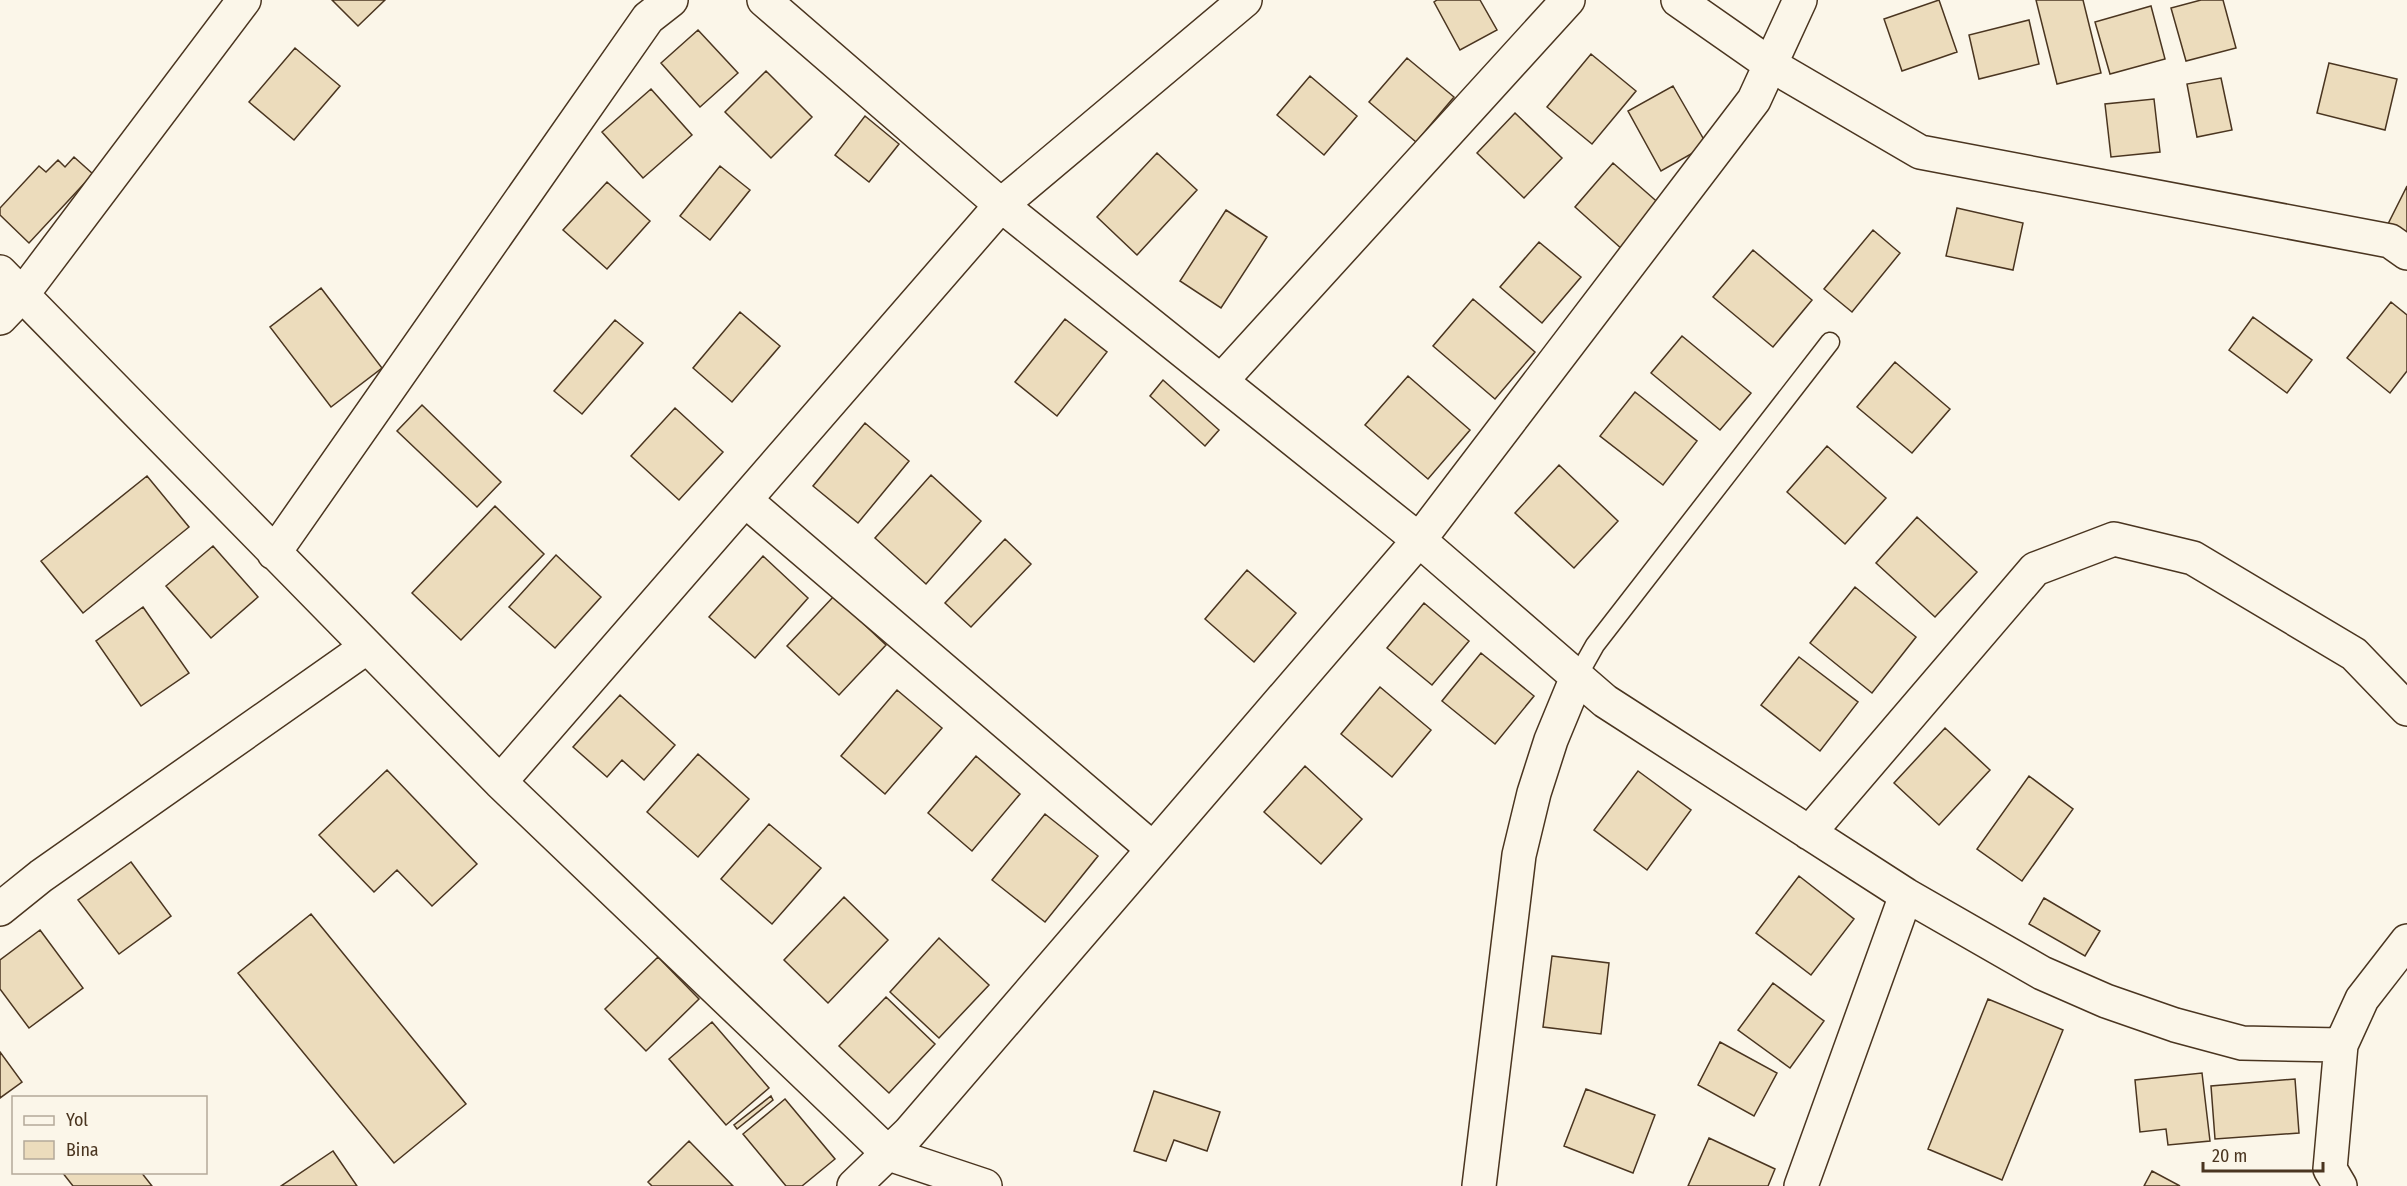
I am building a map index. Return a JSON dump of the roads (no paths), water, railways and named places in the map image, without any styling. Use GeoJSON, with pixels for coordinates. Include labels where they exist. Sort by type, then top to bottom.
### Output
{"type":"FeatureCollection","features":[{"type":"Feature","properties":{"kind":"street"},"geometry":{"type":"LineString","coordinates":[[244,0],[7,295],[274,553],[500,782],[888,1154],[985,1186]]}},
{"type":"Feature","properties":{"kind":"street"},"geometry":{"type":"LineString","coordinates":[[274,553],[648,18],[671,0]]}},
{"type":"Feature","properties":{"kind":"street"},"geometry":{"type":"LineString","coordinates":[[764,0],[1001,205],[1419,540],[1605,701],[1906,895],[2042,973],[2106,1001],[2175,1025],[2242,1043],[2341,1046]]}},
{"type":"Feature","properties":{"kind":"street"},"geometry":{"type":"LineString","coordinates":[[500,782],[1001,205],[1245,0]]}},
{"type":"Feature","properties":{"kind":"street"},"geometry":{"type":"LineString","coordinates":[[1221,381],[1568,0]]}},
{"type":"Feature","properties":{"kind":"street"},"geometry":{"type":"LineString","coordinates":[[1678,0],[1771,65],[1920,152],[2390,241],[2407,253]]}},
{"type":"Feature","properties":{"kind":"street"},"geometry":{"type":"LineString","coordinates":[[854,1186],[909,1133],[1419,540],[1754,100],[1800,0]]}},
{"type":"Feature","properties":{"kind":"street"},"geometry":{"type":"LineString","coordinates":[[745,500],[1154,849]]}},
{"type":"Feature","properties":{"kind":"street"},"geometry":{"type":"LineString","coordinates":[[1809,833],[2035,569],[2114,539],[2193,558],[2354,654],[2407,709]]}},
{"type":"Feature","properties":{"kind":"street"},"geometry":{"type":"LineString","coordinates":[[0,909],[41,876],[367,647]]}},
{"type":"Feature","properties":{"kind":"street"},"geometry":{"type":"LineString","coordinates":[[1479,1186],[1520,855],[1534,793],[1551,740],[1577,677]]}},
{"type":"Feature","properties":{"kind":"street"},"geometry":{"type":"LineString","coordinates":[[1801,1186],[1906,895]]}},
{"type":"Feature","properties":{"kind":"street"},"geometry":{"type":"LineString","coordinates":[[2327,1180],[2341,1046],[2362,999],[2407,941]]}},
{"type":"Feature","properties":{"kind":"street"},"geometry":{"type":"LineString","coordinates":[[2362,999],[2407,979]]}},
{"type":"Feature","properties":{"kind":"lane"},"geometry":{"type":"LineString","coordinates":[[1577,677],[1595,645],[1830,342]]}}]}
